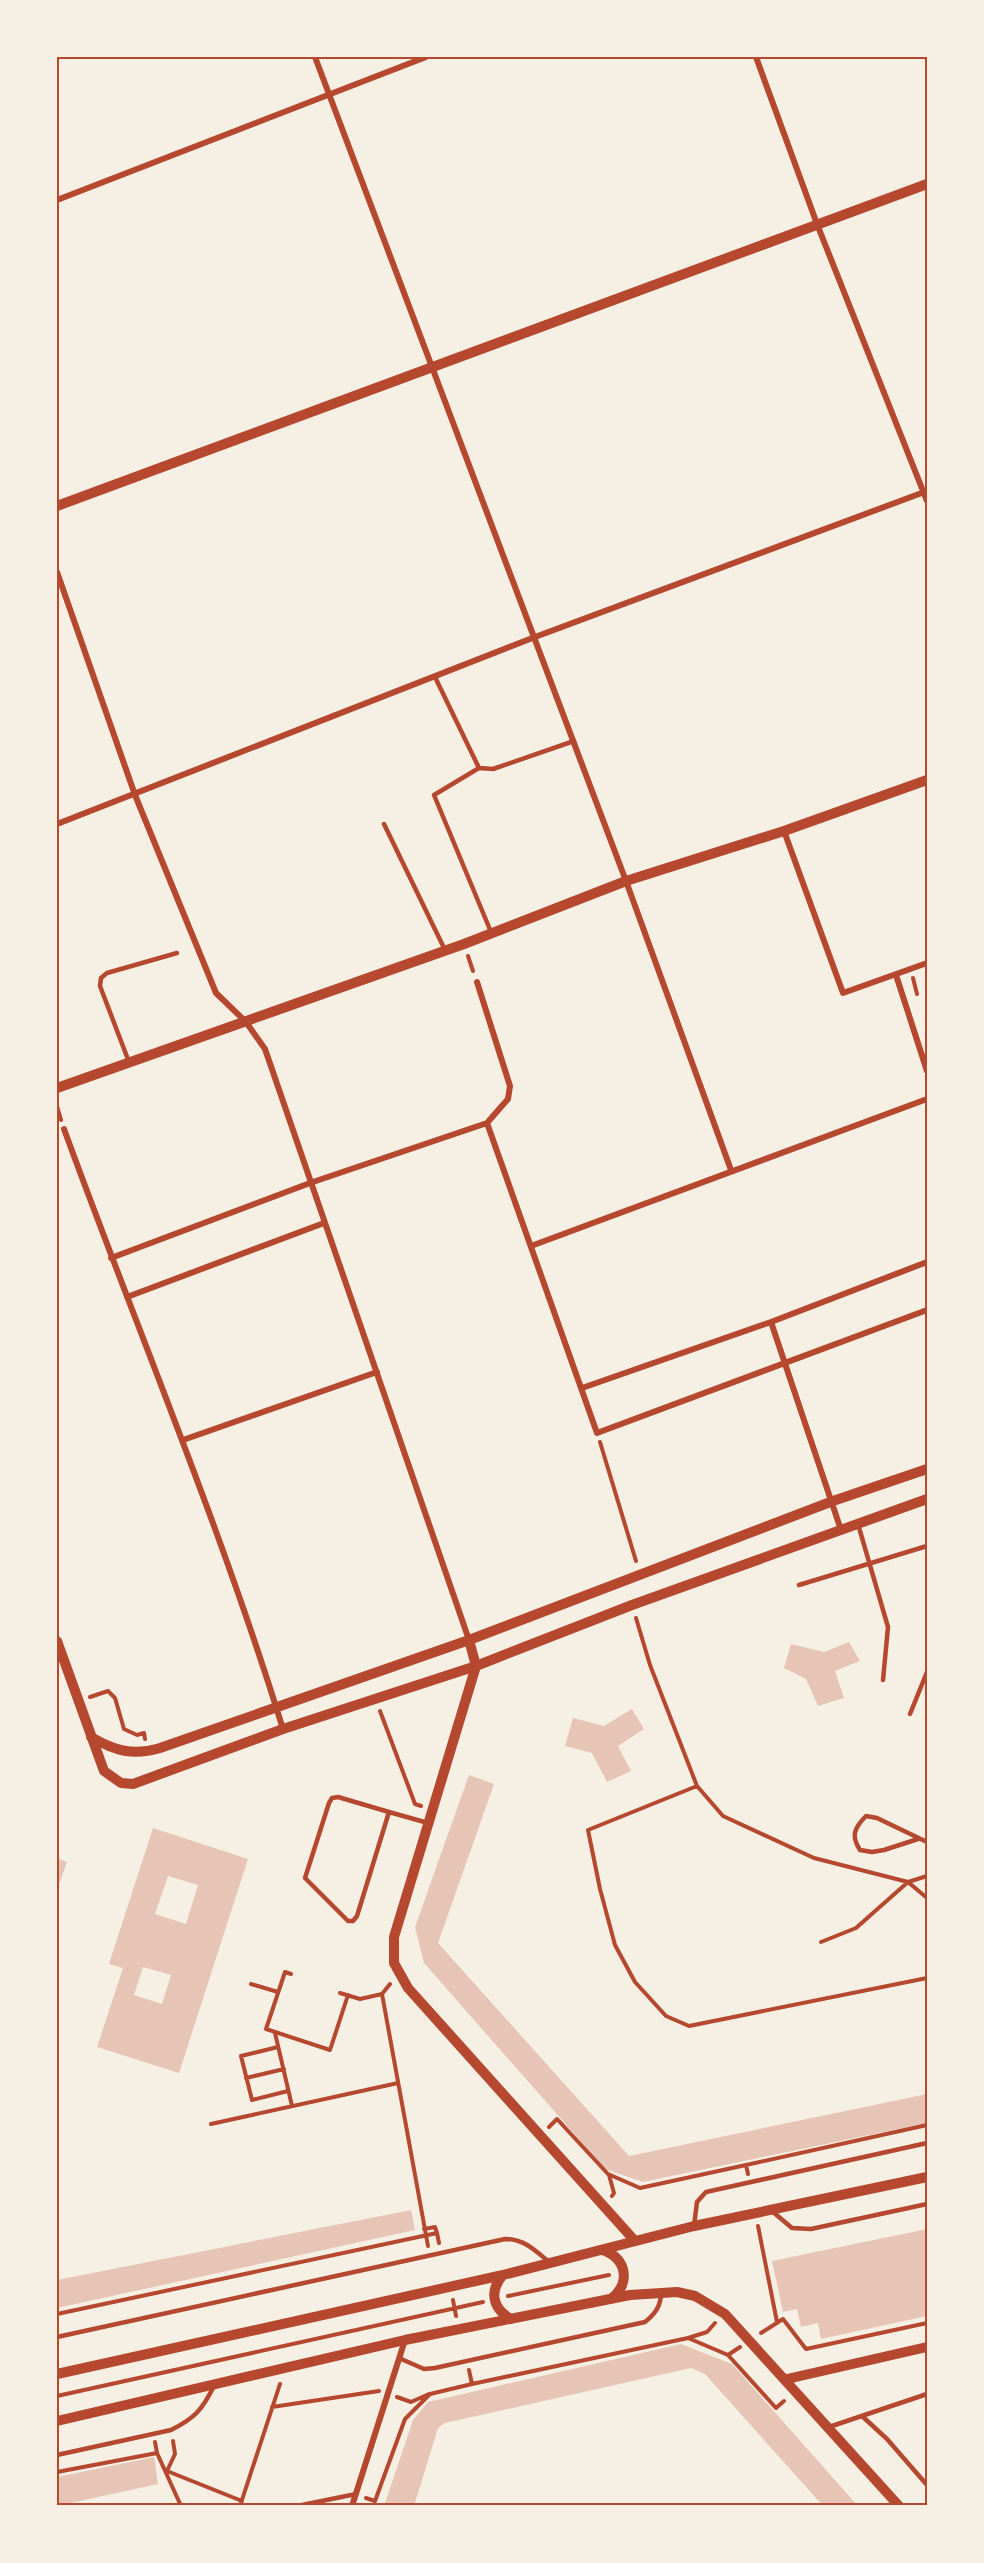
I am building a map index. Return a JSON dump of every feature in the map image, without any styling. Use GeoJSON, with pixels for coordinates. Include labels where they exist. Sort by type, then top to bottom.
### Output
{"type":"FeatureCollection","features":[{"type":"Feature","properties":{"kind":"street"},"geometry":{"type":"LineString","coordinates":[[315,57],[574,741],[731,1170]]}},
{"type":"Feature","properties":{"kind":"street"},"geometry":{"type":"LineString","coordinates":[[57,200],[329,92],[426,57]]}},
{"type":"Feature","properties":{"kind":"street"},"geometry":{"type":"LineString","coordinates":[[756,57],[817,224],[927,501]]}},
{"type":"Feature","properties":{"kind":"street"},"geometry":{"type":"LineString","coordinates":[[57,507],[927,184]]}},
{"type":"Feature","properties":{"kind":"street"},"geometry":{"type":"LineString","coordinates":[[57,824],[535,638],[925,492]]}},
{"type":"Feature","properties":{"kind":"street"},"geometry":{"type":"LineString","coordinates":[[57,572],[135,795],[216,993],[246,1022],[265,1049],[476,1666],[394,1937],[394,1964],[408,1988],[635,2241]]}},
{"type":"Feature","properties":{"kind":"street"},"geometry":{"type":"LineString","coordinates":[[57,1088],[464,944],[626,881],[784,831],[927,780]]}},
{"type":"Feature","properties":{"kind":"street"},"geometry":{"type":"LineString","coordinates":[[784,831],[843,993],[927,963]]}},
{"type":"Feature","properties":{"kind":"street"},"geometry":{"type":"LineString","coordinates":[[896,975],[927,1071]]}},
{"type":"Feature","properties":{"kind":"street"},"geometry":{"type":"LineString","coordinates":[[111,1258],[310,1183],[487,1122],[508,1099],[510,1086],[477,982]]}},
{"type":"Feature","properties":{"kind":"street"},"geometry":{"type":"LineString","coordinates":[[531,1245],[927,1099]]}},
{"type":"Feature","properties":{"kind":"street"},"geometry":{"type":"LineString","coordinates":[[487,1122],[597,1433],[927,1310]]}},
{"type":"Feature","properties":{"kind":"street"},"geometry":{"type":"LineString","coordinates":[[64,1129],[111,1258],[183,1440],[283,1729]]}},
{"type":"Feature","properties":{"kind":"street"},"geometry":{"type":"LineString","coordinates":[[127,1297],[324,1223]]}},
{"type":"Feature","properties":{"kind":"street"},"geometry":{"type":"LineString","coordinates":[[582,1388],[771,1322],[927,1262]]}},
{"type":"Feature","properties":{"kind":"street"},"geometry":{"type":"LineString","coordinates":[[771,1322],[841,1530]]}},
{"type":"Feature","properties":{"kind":"street"},"geometry":{"type":"LineString","coordinates":[[183,1440],[377,1372]]}},
{"type":"Feature","properties":{"kind":"street"},"geometry":{"type":"LineString","coordinates":[[91,1737],[121,1751],[148,1751],[277,1709],[469,1640],[833,1501],[927,1469]]}},
{"type":"Feature","properties":{"kind":"street"},"geometry":{"type":"LineString","coordinates":[[57,1641],[61,1663],[104,1771],[112,1779],[121,1783],[145,1781],[283,1729],[476,1666],[632,1605],[927,1499]]}},
{"type":"Feature","properties":{"kind":"street"},"geometry":{"type":"LineString","coordinates":[[57,2374],[551,2264],[694,2226],[927,2177]]}},
{"type":"Feature","properties":{"kind":"street"},"geometry":{"type":"LineString","coordinates":[[603,2250],[613,2254],[621,2261],[625,2272],[620,2292],[611,2299]]}},
{"type":"Feature","properties":{"kind":"street"},"geometry":{"type":"LineString","coordinates":[[503,2275],[494,2290],[494,2299],[497,2308],[510,2319]]}},
{"type":"Feature","properties":{"kind":"street"},"geometry":{"type":"LineString","coordinates":[[57,2421],[411,2339],[611,2299],[677,2292],[711,2303],[725,2314],[787,2379],[899,2506]]}},
{"type":"Feature","properties":{"kind":"street"},"geometry":{"type":"LineString","coordinates":[[352,2506],[399,2358],[411,2339]]}},
{"type":"Feature","properties":{"kind":"street"},"geometry":{"type":"LineString","coordinates":[[787,2379],[927,2347]]}},
{"type":"Feature","properties":{"kind":"lane"},"geometry":{"type":"LineString","coordinates":[[435,677],[479,768]]}},
{"type":"Feature","properties":{"kind":"lane"},"geometry":{"type":"LineString","coordinates":[[491,933],[434,795],[479,768],[493,769],[574,741]]}},
{"type":"Feature","properties":{"kind":"lane"},"geometry":{"type":"LineString","coordinates":[[384,824],[445,950]]}},
{"type":"Feature","properties":{"kind":"lane"},"geometry":{"type":"LineString","coordinates":[[129,1062],[100,986],[101,978],[107,973],[177,952]]}},
{"type":"Feature","properties":{"kind":"lane"},"geometry":{"type":"LineString","coordinates":[[858,1524],[888,1627],[883,1680]]}},
{"type":"Feature","properties":{"kind":"lane"},"geometry":{"type":"LineString","coordinates":[[799,1585],[927,1546]]}},
{"type":"Feature","properties":{"kind":"lane"},"geometry":{"type":"LineString","coordinates":[[910,1714],[927,1672]]}},
{"type":"Feature","properties":{"kind":"lane"},"geometry":{"type":"LineString","coordinates":[[389,1812],[357,1916],[353,1921],[348,1921],[306,1878],[332,1797],[428,1822]]}},
{"type":"Feature","properties":{"kind":"lane"},"geometry":{"type":"LineString","coordinates":[[918,1839],[872,1852],[860,1850],[854,1839],[856,1826],[866,1816],[877,1818],[927,1842]]}},
{"type":"Feature","properties":{"kind":"lane"},"geometry":{"type":"LineString","coordinates":[[694,2226],[697,2202],[705,2192],[927,2143]]}},
{"type":"Feature","properties":{"kind":"lane"},"geometry":{"type":"LineString","coordinates":[[772,2210],[792,2228],[811,2229],[927,2204]]}},
{"type":"Feature","properties":{"kind":"lane"},"geometry":{"type":"LineString","coordinates":[[57,2337],[505,2239],[516,2239],[528,2244],[551,2264]]}},
{"type":"Feature","properties":{"kind":"lane"},"geometry":{"type":"LineString","coordinates":[[399,2358],[424,2369],[435,2368],[645,2322],[654,2314],[661,2301],[661,2292]]}},
{"type":"Feature","properties":{"kind":"lane"},"geometry":{"type":"LineString","coordinates":[[57,2455],[171,2430],[203,2409],[215,2385]]}},
{"type":"Feature","properties":{"kind":"lane"},"geometry":{"type":"LineString","coordinates":[[829,2427],[927,2394]]}},
{"type":"Feature","properties":{"kind":"lane"},"geometry":{"type":"LineString","coordinates":[[861,2416],[887,2439],[927,2485]]}},
{"type":"Feature","properties":{"kind":"lane"},"geometry":{"type":"LineString","coordinates":[[297,2506],[356,2494]]}},
{"type":"Feature","properties":{"kind":"path"},"geometry":{"type":"LineString","coordinates":[[464,944],[477,982]]}},
{"type":"Feature","properties":{"kind":"path"},"geometry":{"type":"LineString","coordinates":[[597,1433],[640,1574]]}},
{"type":"Feature","properties":{"kind":"path"},"geometry":{"type":"LineString","coordinates":[[632,1605],[650,1665],[697,1786],[723,1816],[788,1848],[814,1858],[908,1882],[927,1898]]}},
{"type":"Feature","properties":{"kind":"path"},"geometry":{"type":"LineString","coordinates":[[78,1701],[108,1691],[115,1698],[124,1729],[137,1735],[144,1733],[148,1751]]}},
{"type":"Feature","properties":{"kind":"path"},"geometry":{"type":"LineString","coordinates":[[376,1699],[415,1804],[432,1810]]}},
{"type":"Feature","properties":{"kind":"path"},"geometry":{"type":"LineString","coordinates":[[697,1786],[588,1830],[615,1946],[635,1982],[666,2016],[689,2026],[927,1978]]}},
{"type":"Feature","properties":{"kind":"path"},"geometry":{"type":"LineString","coordinates":[[821,1942],[856,1928],[908,1882],[927,1876]]}},
{"type":"Feature","properties":{"kind":"path"},"geometry":{"type":"LineString","coordinates":[[291,1974],[285,1972],[266,2029],[330,2050],[348,1995]]}},
{"type":"Feature","properties":{"kind":"path"},"geometry":{"type":"LineString","coordinates":[[340,1993],[360,1999],[382,1994],[398,1973]]}},
{"type":"Feature","properties":{"kind":"path"},"geometry":{"type":"LineString","coordinates":[[250,1984],[278,1992]]}},
{"type":"Feature","properties":{"kind":"path"},"geometry":{"type":"LineString","coordinates":[[382,1994],[424,2229],[435,2227],[437,2233]]}},
{"type":"Feature","properties":{"kind":"path"},"geometry":{"type":"LineString","coordinates":[[275,2032],[292,2106]]}},
{"type":"Feature","properties":{"kind":"path"},"geometry":{"type":"LineString","coordinates":[[278,2047],[241,2056],[252,2100],[288,2091]]}},
{"type":"Feature","properties":{"kind":"path"},"geometry":{"type":"LineString","coordinates":[[246,2078],[284,2070]]}},
{"type":"Feature","properties":{"kind":"path"},"geometry":{"type":"LineString","coordinates":[[211,2124],[398,2083]]}},
{"type":"Feature","properties":{"kind":"path"},"geometry":{"type":"LineString","coordinates":[[557,2120],[608,2174],[640,2188],[746,2165]]}},
{"type":"Feature","properties":{"kind":"path"},"geometry":{"type":"LineString","coordinates":[[608,2174],[614,2193]]}},
{"type":"Feature","properties":{"kind":"path"},"geometry":{"type":"LineString","coordinates":[[57,2396],[625,2272]]}},
{"type":"Feature","properties":{"kind":"path"},"geometry":{"type":"LineString","coordinates":[[409,2296],[413,2318],[411,2339]]}},
{"type":"Feature","properties":{"kind":"path"},"geometry":{"type":"LineString","coordinates":[[777,2322],[783,2319],[806,2349],[927,2323]]}},
{"type":"Feature","properties":{"kind":"path"},"geometry":{"type":"LineString","coordinates":[[688,2338],[707,2332]]}},
{"type":"Feature","properties":{"kind":"path"},"geometry":{"type":"LineString","coordinates":[[728,2355],[776,2408]]}},
{"type":"Feature","properties":{"kind":"path"},"geometry":{"type":"LineString","coordinates":[[240,2506],[285,2369]]}},
{"type":"Feature","properties":{"kind":"path"},"geometry":{"type":"LineString","coordinates":[[272,2407],[377,2390],[411,2402],[430,2394],[472,2384]]}},
{"type":"Feature","properties":{"kind":"path"},"geometry":{"type":"LineString","coordinates":[[375,2501],[405,2419],[430,2394]]}},
{"type":"Feature","properties":{"kind":"path"},"geometry":{"type":"LineString","coordinates":[[157,2453],[181,2506]]}},
{"type":"Feature","properties":{"kind":"path"},"geometry":{"type":"LineString","coordinates":[[167,2471],[242,2501]]}},
{"type":"Feature","properties":{"kind":"building"},"geometry":{"type":"Polygon","coordinates":[[[849,1642],[860,1661],[835,1671],[844,1698],[818,1706],[806,1679],[784,1668],[791,1644],[824,1652],[849,1642]]]}},
{"type":"Feature","properties":{"kind":"building"},"geometry":{"type":"Polygon","coordinates":[[[632,1709],[644,1729],[618,1746],[631,1771],[607,1782],[592,1753],[565,1746],[573,1718],[604,1726],[632,1709]]]}},
{"type":"Feature","properties":{"kind":"building"},"geometry":{"type":"Polygon","coordinates":[[[469,1775],[494,1784],[438,1943],[629,2156],[927,2094],[927,2123],[643,2182],[605,2169],[424,1963],[415,1927],[469,1775]]]}},
{"type":"Feature","properties":{"kind":"building"},"geometry":{"type":"Polygon","coordinates":[[[153,1828],[248,1859],[179,2073],[97,2047],[123,1968],[109,1964],[153,1828]],[[168,1876],[155,1914],[186,1924],[198,1885],[168,1876]],[[143,1967],[134,1995],[162,2004],[171,1975],[143,1967]]]}},
{"type":"Feature","properties":{"kind":"building"},"geometry":{"type":"Polygon","coordinates":[[[57,1858],[67,1862],[57,1890],[57,1858]]]}},
{"type":"Feature","properties":{"kind":"building"},"geometry":{"type":"Polygon","coordinates":[[[411,2210],[415,2230],[57,2308],[57,2280],[411,2210]]]}},
{"type":"Feature","properties":{"kind":"building"},"geometry":{"type":"Polygon","coordinates":[[[927,2229],[927,2316],[821,2339],[818,2323],[801,2327],[797,2309],[783,2312],[772,2261],[927,2229]]]}},
{"type":"Feature","properties":{"kind":"building"},"geometry":{"type":"Polygon","coordinates":[[[681,2344],[732,2364],[858,2506],[823,2506],[705,2374],[691,2368],[445,2423],[438,2428],[414,2506],[384,2506],[413,2420],[428,2402],[681,2344]]]}},
{"type":"Feature","properties":{"kind":"building"},"geometry":{"type":"Polygon","coordinates":[[[154,2457],[158,2484],[57,2506],[57,2477],[154,2457]]]}}]}
